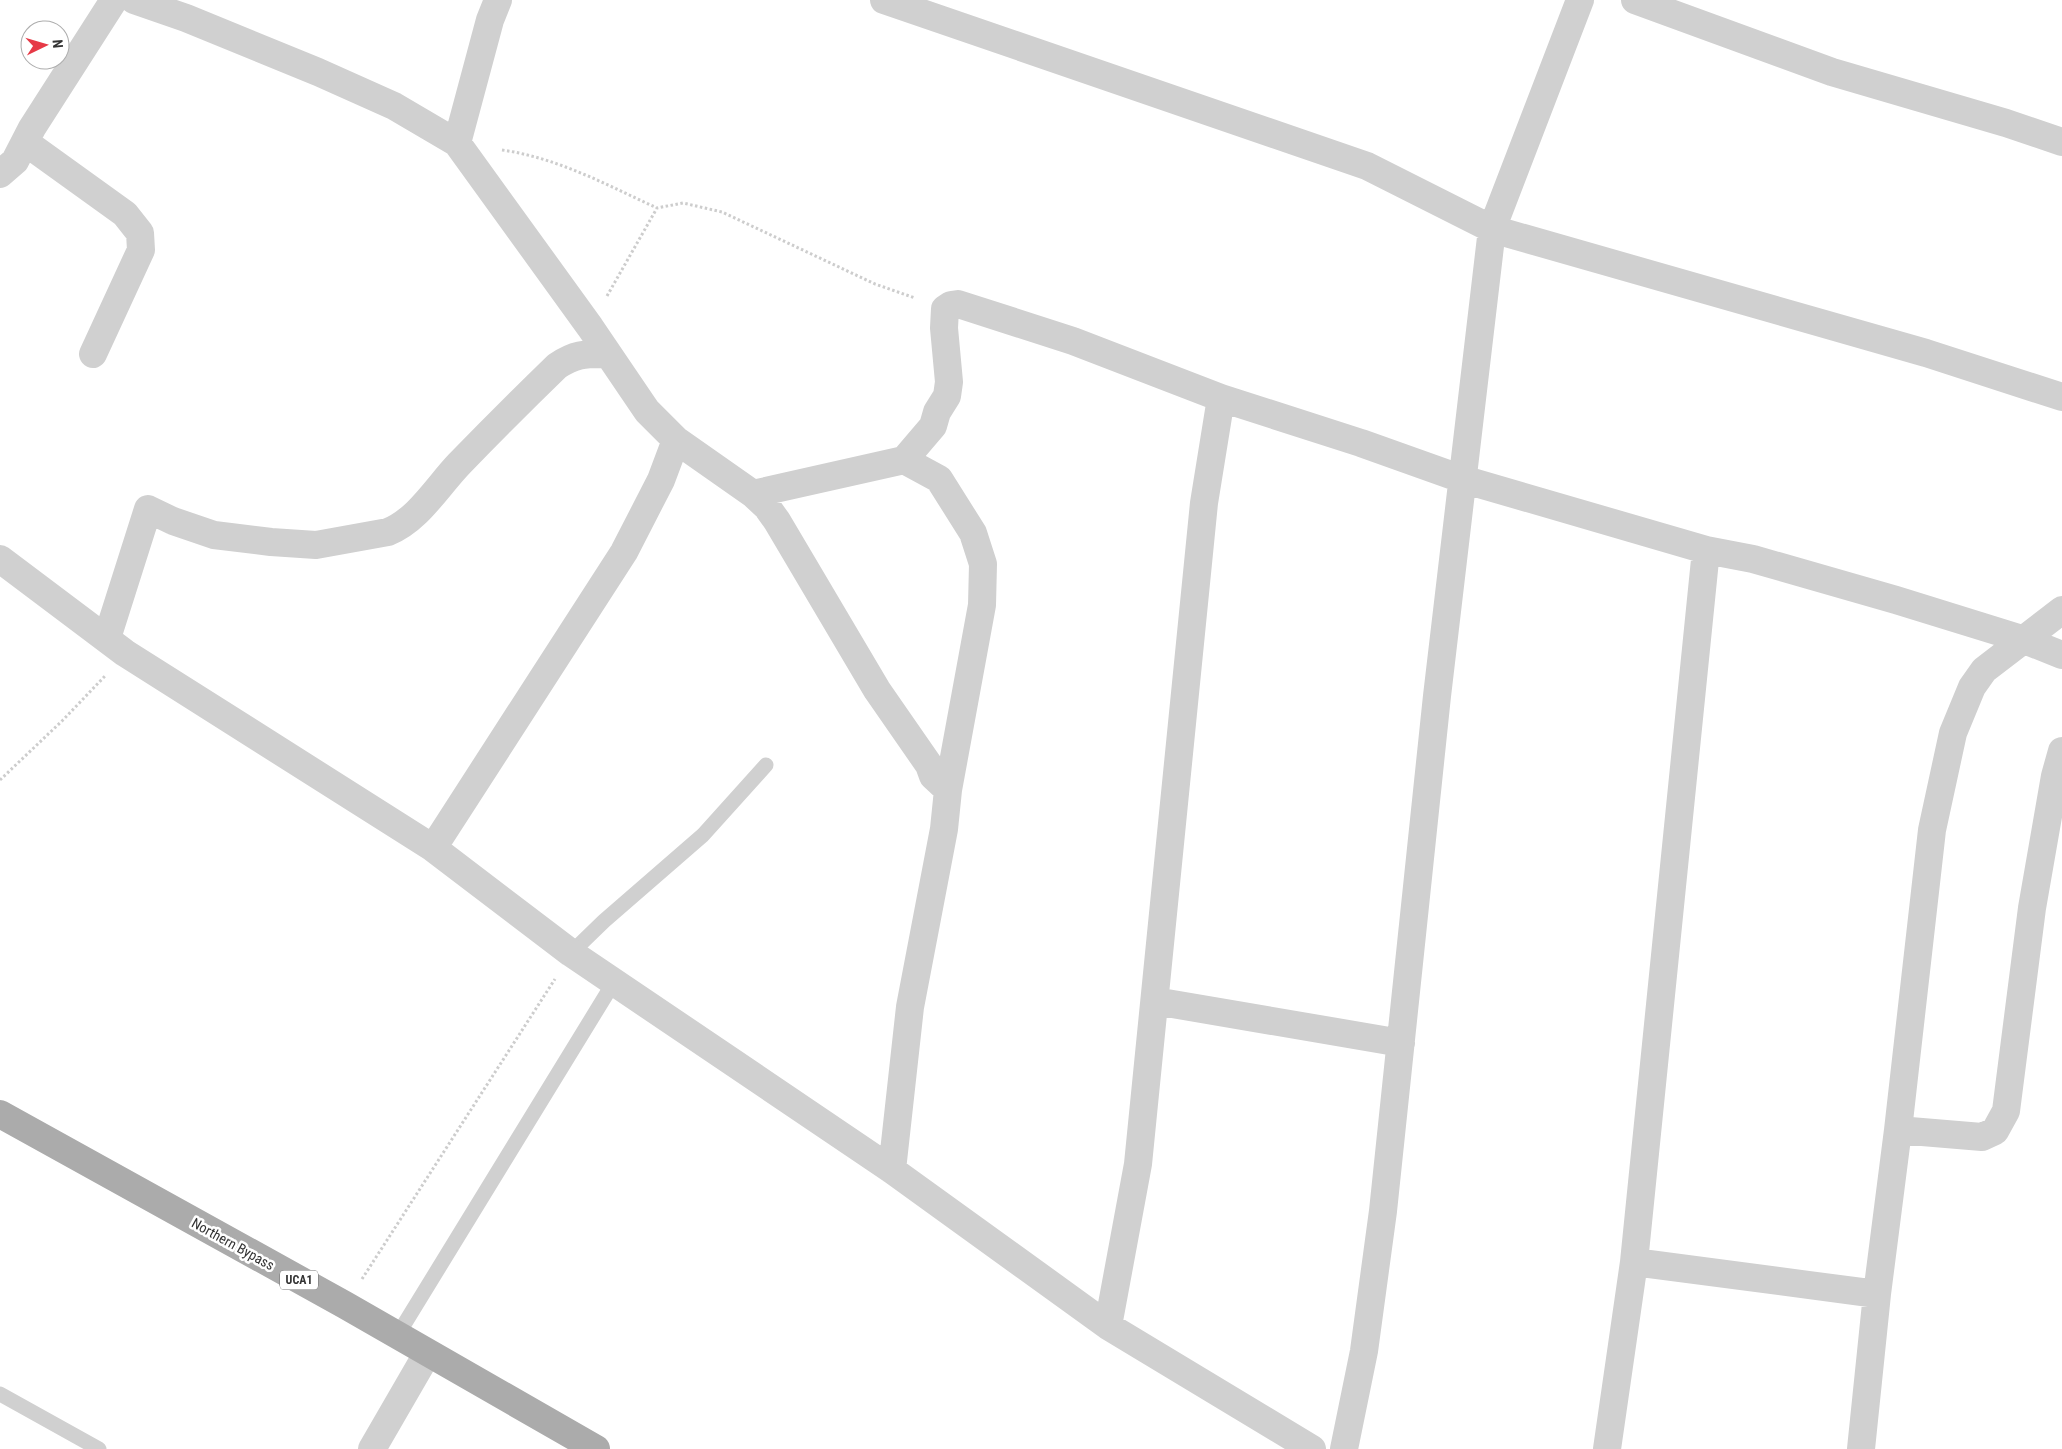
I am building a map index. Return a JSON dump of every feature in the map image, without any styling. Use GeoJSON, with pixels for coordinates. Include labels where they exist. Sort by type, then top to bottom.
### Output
{"type":"FeatureCollection","features":[{"type":"Feature","properties":{"kind":"main road","name":"Northern Bypass"},"geometry":{"type":"LineString","coordinates":[[0,1114],[345,1305],[427,1354],[596,1449]]}},
{"type":"Feature","properties":{"kind":"street"},"geometry":{"type":"LineString","coordinates":[[0,174],[15,161],[32,128],[114,0]]}},
{"type":"Feature","properties":{"kind":"street"},"geometry":{"type":"LineString","coordinates":[[134,0],[186,18],[394,106],[457,143],[590,327],[647,411],[676,440],[767,506],[877,690],[929,765],[933,776],[948,790]]}},
{"type":"Feature","properties":{"kind":"street"},"geometry":{"type":"LineString","coordinates":[[457,143],[490,20],[498,0]]}},
{"type":"Feature","properties":{"kind":"street"},"geometry":{"type":"LineString","coordinates":[[884,0],[1367,166],[1492,229],[1926,353],[2062,398]]}},
{"type":"Feature","properties":{"kind":"street"},"geometry":{"type":"LineString","coordinates":[[1344,1449],[1364,1351],[1383,1211],[1425,805],[1492,229],[1580,0]]}},
{"type":"Feature","properties":{"kind":"street"},"geometry":{"type":"LineString","coordinates":[[1635,0],[1832,72],[2062,142]]}},
{"type":"Feature","properties":{"kind":"street"},"geometry":{"type":"LineString","coordinates":[[25,142],[125,214],[140,233],[141,250],[93,354]]}},
{"type":"Feature","properties":{"kind":"street"},"geometry":{"type":"LineString","coordinates":[[753,494],[904,460],[933,426],[937,412],[947,396],[949,382],[944,328],[945,309],[951,305],[958,304],[1073,341],[1221,398],[1361,443],[1462,479],[1706,550],[1753,559],[2022,639],[2062,655]]}},
{"type":"Feature","properties":{"kind":"street"},"geometry":{"type":"LineString","coordinates":[[116,646],[148,509],[173,521],[214,535],[270,542],[316,545],[388,532],[399,527],[409,519],[458,465],[557,366],[570,357],[585,354],[608,354]]}},
{"type":"Feature","properties":{"kind":"street"},"geometry":{"type":"LineString","coordinates":[[1108,1326],[1138,1164],[1204,503],[1221,398]]}},
{"type":"Feature","properties":{"kind":"street"},"geometry":{"type":"LineString","coordinates":[[433,848],[624,552],[661,480],[676,440]]}},
{"type":"Feature","properties":{"kind":"street"},"geometry":{"type":"LineString","coordinates":[[892,1170],[910,1007],[944,830],[948,790],[982,605],[983,564],[973,533],[939,479],[904,460]]}},
{"type":"Feature","properties":{"kind":"street"},"geometry":{"type":"LineString","coordinates":[[1607,1449],[1634,1262],[1706,550]]}},
{"type":"Feature","properties":{"kind":"street"},"geometry":{"type":"LineString","coordinates":[[0,559],[116,646],[433,848],[571,953],[892,1170],[1108,1326],[1312,1449]]}},
{"type":"Feature","properties":{"kind":"street"},"geometry":{"type":"LineString","coordinates":[[1861,1449],[1877,1294],[1898,1130],[1932,830],[1953,733],[1972,687],[1984,670],[2062,610]]}},
{"type":"Feature","properties":{"kind":"street"},"geometry":{"type":"LineString","coordinates":[[1898,1130],[1982,1137],[1995,1130],[2006,1111],[2032,908],[2055,776],[2062,751]]}},
{"type":"Feature","properties":{"kind":"street"},"geometry":{"type":"LineString","coordinates":[[1155,1001],[1401,1043]]}},
{"type":"Feature","properties":{"kind":"street"},"geometry":{"type":"LineString","coordinates":[[1634,1262],[1877,1294]]}},
{"type":"Feature","properties":{"kind":"street"},"geometry":{"type":"LineString","coordinates":[[372,1449],[427,1354]]}},
{"type":"Feature","properties":{"kind":"lane"},"geometry":{"type":"LineString","coordinates":[[571,953],[604,921],[703,835],[766,765]]}},
{"type":"Feature","properties":{"kind":"lane"},"geometry":{"type":"LineString","coordinates":[[397,1336],[614,982]]}},
{"type":"Feature","properties":{"kind":"lane"},"geometry":{"type":"LineString","coordinates":[[0,1394],[99,1449]]}},
{"type":"Feature","properties":{"kind":"path"},"geometry":{"type":"LineString","coordinates":[[457,143],[520,152],[570,168],[658,208],[683,203],[722,212],[875,284],[945,309]]}},
{"type":"Feature","properties":{"kind":"path"},"geometry":{"type":"LineString","coordinates":[[590,327],[658,208]]}},
{"type":"Feature","properties":{"kind":"path"},"geometry":{"type":"LineString","coordinates":[[0,780],[96,687],[116,646]]}},
{"type":"Feature","properties":{"kind":"path"},"geometry":{"type":"LineString","coordinates":[[345,1305],[571,953]]}}]}
